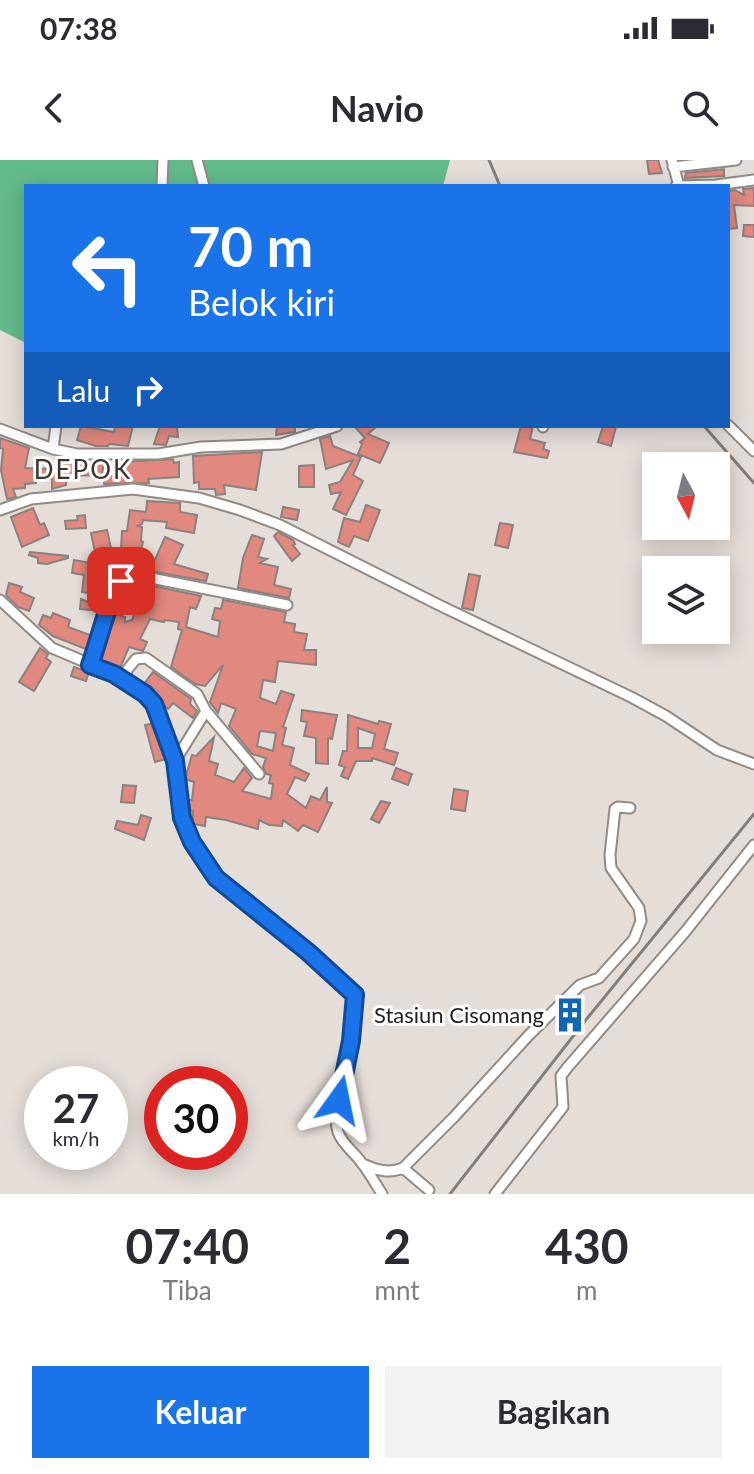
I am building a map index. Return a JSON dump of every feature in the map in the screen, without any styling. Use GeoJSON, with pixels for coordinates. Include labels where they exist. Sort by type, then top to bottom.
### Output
{"type":"FeatureCollection","features":[{"type":"Feature","properties":{"kind":"street"},"geometry":{"type":"LineString","coordinates":[[162,184],[163,160]]}},
{"type":"Feature","properties":{"kind":"street"},"geometry":{"type":"LineString","coordinates":[[197,160],[203,184]]}},
{"type":"Feature","properties":{"kind":"street"},"geometry":{"type":"LineString","coordinates":[[677,184],[673,164],[736,160]]}},
{"type":"Feature","properties":{"kind":"street"},"geometry":{"type":"LineString","coordinates":[[724,184],[754,180]]}},
{"type":"Feature","properties":{"kind":"street"},"geometry":{"type":"LineString","coordinates":[[730,427],[754,451]]}},
{"type":"Feature","properties":{"kind":"street"},"geometry":{"type":"LineString","coordinates":[[53,449],[56,428]]}},
{"type":"Feature","properties":{"kind":"street"},"geometry":{"type":"LineString","coordinates":[[0,429],[53,449],[77,454],[158,454],[201,447],[281,444],[331,428]]}},
{"type":"Feature","properties":{"kind":"street"},"geometry":{"type":"LineString","coordinates":[[0,510],[31,499],[133,489],[199,498],[249,513],[312,540],[619,691],[666,716],[717,750],[754,764]]}},
{"type":"Feature","properties":{"kind":"street"},"geometry":{"type":"LineString","coordinates":[[90,665],[114,588],[121,581],[151,578],[287,605]]}},
{"type":"Feature","properties":{"kind":"street"},"geometry":{"type":"LineString","coordinates":[[0,600],[52,648],[114,674],[145,694],[154,704],[175,761],[182,818],[192,842],[216,878],[308,952],[355,995],[351,1041],[336,1120],[341,1138],[382,1194]]}},
{"type":"Feature","properties":{"kind":"street"},"geometry":{"type":"LineString","coordinates":[[125,681],[127,670],[136,659],[146,658],[197,694],[206,711],[259,774]]}},
{"type":"Feature","properties":{"kind":"street"},"geometry":{"type":"LineString","coordinates":[[175,761],[206,711]]}},
{"type":"Feature","properties":{"kind":"street"},"geometry":{"type":"LineString","coordinates":[[363,1164],[394,1172],[403,1168],[529,1035],[580,985],[599,978],[634,939],[641,921],[639,908],[611,868],[610,855],[615,809],[630,808]]}},
{"type":"Feature","properties":{"kind":"street"},"geometry":{"type":"LineString","coordinates":[[495,1194],[563,1107],[561,1076],[685,932],[754,845]]}},
{"type":"Feature","properties":{"kind":"street"},"geometry":{"type":"LineString","coordinates":[[403,1168],[429,1190]]}},
{"type":"Feature","properties":{"kind":"green space"},"geometry":{"type":"Polygon","coordinates":[[[0,160],[450,160],[444,184],[24,184],[24,342],[0,330],[0,160]]]}},
{"type":"Feature","properties":{"kind":"building"},"geometry":{"type":"Polygon","coordinates":[[[647,160],[658,160],[662,173],[649,174],[647,160]]]}},
{"type":"Feature","properties":{"kind":"building"},"geometry":{"type":"Polygon","coordinates":[[[724,169],[724,176],[685,178],[686,173],[724,169]]]}},
{"type":"Feature","properties":{"kind":"building"},"geometry":{"type":"Polygon","coordinates":[[[754,188],[754,206],[734,205],[737,228],[730,229],[730,191],[744,195],[743,189],[754,188]]]}},
{"type":"Feature","properties":{"kind":"building"},"geometry":{"type":"Polygon","coordinates":[[[744,225],[754,225],[754,237],[743,236],[744,225]]]}},
{"type":"Feature","properties":{"kind":"building"},"geometry":{"type":"Polygon","coordinates":[[[80,428],[114,432],[115,428],[132,428],[128,446],[96,446],[77,440],[80,428]]]}},
{"type":"Feature","properties":{"kind":"building"},"geometry":{"type":"Polygon","coordinates":[[[159,428],[177,428],[178,437],[169,436],[166,445],[154,444],[159,428]]]}},
{"type":"Feature","properties":{"kind":"building"},"geometry":{"type":"Polygon","coordinates":[[[277,428],[295,428],[295,432],[276,435],[277,428]]]}},
{"type":"Feature","properties":{"kind":"building"},"geometry":{"type":"Polygon","coordinates":[[[356,428],[375,428],[368,434],[389,443],[380,463],[358,454],[360,442],[365,438],[356,428]]]}},
{"type":"Feature","properties":{"kind":"building"},"geometry":{"type":"Polygon","coordinates":[[[520,428],[533,428],[530,439],[545,443],[543,449],[549,451],[547,458],[514,452],[520,428]]]}},
{"type":"Feature","properties":{"kind":"building"},"geometry":{"type":"Polygon","coordinates":[[[602,428],[616,428],[611,446],[598,442],[602,428]]]}},
{"type":"Feature","properties":{"kind":"building"},"geometry":{"type":"Polygon","coordinates":[[[330,436],[333,446],[361,457],[353,475],[363,481],[346,515],[333,509],[341,492],[331,494],[329,485],[340,482],[353,460],[326,469],[320,439],[330,436]]]}},
{"type":"Feature","properties":{"kind":"building"},"geometry":{"type":"Polygon","coordinates":[[[0,438],[29,448],[25,468],[57,469],[58,458],[74,463],[104,462],[102,475],[66,476],[66,485],[52,489],[52,479],[36,479],[36,483],[25,484],[25,488],[13,489],[16,497],[7,499],[1,470],[3,449],[0,448],[0,438]]]}},
{"type":"Feature","properties":{"kind":"building"},"geometry":{"type":"Polygon","coordinates":[[[262,452],[256,490],[224,485],[225,494],[216,495],[215,489],[199,489],[199,482],[194,483],[193,456],[262,452]]]}},
{"type":"Feature","properties":{"kind":"building"},"geometry":{"type":"Polygon","coordinates":[[[173,459],[174,463],[179,462],[179,477],[148,479],[149,483],[104,484],[105,475],[120,476],[123,473],[123,462],[173,459]]]}},
{"type":"Feature","properties":{"kind":"building"},"geometry":{"type":"Polygon","coordinates":[[[314,465],[314,487],[299,487],[299,466],[314,465]]]}},
{"type":"Feature","properties":{"kind":"building"},"geometry":{"type":"Polygon","coordinates":[[[147,501],[180,503],[180,512],[197,515],[194,533],[166,528],[167,522],[143,520],[138,526],[142,527],[143,542],[134,570],[121,568],[124,549],[121,549],[122,531],[127,531],[130,510],[146,512],[147,501]]]}},
{"type":"Feature","properties":{"kind":"building"},"geometry":{"type":"Polygon","coordinates":[[[366,505],[380,510],[368,541],[354,536],[349,547],[338,542],[344,518],[360,522],[366,505]]]}},
{"type":"Feature","properties":{"kind":"building"},"geometry":{"type":"Polygon","coordinates":[[[283,507],[299,510],[297,520],[281,517],[283,507]]]}},
{"type":"Feature","properties":{"kind":"building"},"geometry":{"type":"Polygon","coordinates":[[[33,508],[40,525],[44,523],[49,535],[22,547],[11,517],[33,508]]]}},
{"type":"Feature","properties":{"kind":"building"},"geometry":{"type":"Polygon","coordinates":[[[85,515],[86,528],[66,529],[65,521],[78,520],[77,516],[85,515]]]}},
{"type":"Feature","properties":{"kind":"building"},"geometry":{"type":"Polygon","coordinates":[[[500,523],[513,525],[508,548],[495,545],[500,523]]]}},
{"type":"Feature","properties":{"kind":"building"},"geometry":{"type":"Polygon","coordinates":[[[107,530],[111,548],[95,552],[91,533],[107,530]]]}},
{"type":"Feature","properties":{"kind":"building"},"geometry":{"type":"Polygon","coordinates":[[[278,532],[293,540],[300,554],[292,561],[274,536],[278,532]]]}},
{"type":"Feature","properties":{"kind":"building"},"geometry":{"type":"Polygon","coordinates":[[[252,535],[264,539],[258,557],[267,559],[260,563],[278,567],[274,585],[291,589],[289,598],[238,588],[243,558],[252,535]]]}},
{"type":"Feature","properties":{"kind":"building"},"geometry":{"type":"Polygon","coordinates":[[[165,537],[183,545],[174,564],[208,574],[206,581],[150,571],[165,537]]]}},
{"type":"Feature","properties":{"kind":"building"},"geometry":{"type":"Polygon","coordinates":[[[30,552],[68,558],[47,564],[38,563],[38,558],[29,555],[30,552]]]}},
{"type":"Feature","properties":{"kind":"building"},"geometry":{"type":"Polygon","coordinates":[[[74,560],[102,565],[100,578],[96,577],[94,594],[82,592],[84,575],[72,573],[74,560]]]}},
{"type":"Feature","properties":{"kind":"building"},"geometry":{"type":"Polygon","coordinates":[[[469,574],[480,576],[473,610],[462,608],[469,574]]]}},
{"type":"Feature","properties":{"kind":"building"},"geometry":{"type":"Polygon","coordinates":[[[9,583],[22,587],[20,592],[34,598],[29,611],[18,607],[6,595],[9,583]]]}},
{"type":"Feature","properties":{"kind":"building"},"geometry":{"type":"Polygon","coordinates":[[[153,586],[201,596],[196,609],[190,607],[186,627],[218,637],[220,621],[212,619],[215,608],[221,609],[223,600],[286,612],[284,622],[295,624],[294,632],[307,634],[304,650],[316,650],[316,665],[278,661],[275,682],[263,680],[260,698],[276,704],[281,691],[294,695],[283,727],[286,728],[282,745],[294,748],[290,765],[309,774],[305,781],[295,777],[287,794],[306,808],[311,796],[320,800],[327,787],[327,802],[332,803],[318,832],[303,825],[298,831],[283,820],[282,826],[259,820],[258,829],[206,817],[205,826],[193,824],[193,811],[189,810],[187,800],[192,800],[194,782],[185,779],[192,755],[196,756],[214,737],[209,761],[218,764],[215,775],[234,782],[244,768],[252,778],[242,791],[271,799],[273,784],[269,783],[271,775],[266,774],[263,767],[266,758],[252,754],[229,726],[236,709],[221,703],[218,713],[210,702],[223,665],[205,686],[195,684],[171,667],[182,630],[178,629],[179,622],[150,619],[140,639],[147,642],[143,651],[129,647],[120,668],[100,659],[116,614],[125,617],[125,622],[132,620],[138,602],[147,604],[153,586]],[[260,731],[257,746],[273,751],[276,733],[260,731]]]}},
{"type":"Feature","properties":{"kind":"building"},"geometry":{"type":"Polygon","coordinates":[[[81,599],[102,608],[101,611],[80,609],[81,599]]]}},
{"type":"Feature","properties":{"kind":"building"},"geometry":{"type":"Polygon","coordinates":[[[53,613],[70,620],[68,627],[93,636],[88,650],[53,636],[39,625],[43,615],[51,618],[53,613]]]}},
{"type":"Feature","properties":{"kind":"building"},"geometry":{"type":"Polygon","coordinates":[[[40,648],[48,654],[46,658],[51,662],[34,691],[19,682],[40,648]]]}},
{"type":"Feature","properties":{"kind":"building"},"geometry":{"type":"Polygon","coordinates":[[[74,667],[89,672],[86,681],[71,676],[74,667]]]}},
{"type":"Feature","properties":{"kind":"building"},"geometry":{"type":"Polygon","coordinates":[[[153,672],[191,699],[190,704],[197,711],[193,718],[173,703],[168,709],[144,684],[153,672]]]}},
{"type":"Feature","properties":{"kind":"building"},"geometry":{"type":"Polygon","coordinates":[[[302,710],[337,715],[332,739],[328,738],[328,764],[316,763],[316,738],[304,736],[307,722],[301,721],[302,710]]]}},
{"type":"Feature","properties":{"kind":"building"},"geometry":{"type":"Polygon","coordinates":[[[348,715],[378,724],[379,721],[391,724],[384,749],[398,753],[394,765],[372,758],[372,761],[356,761],[348,779],[341,776],[345,767],[339,765],[343,751],[347,751],[348,715]],[[358,728],[358,748],[372,748],[375,734],[358,728]]]}},
{"type":"Feature","properties":{"kind":"building"},"geometry":{"type":"Polygon","coordinates":[[[154,723],[166,759],[155,762],[145,725],[154,723]]]}},
{"type":"Feature","properties":{"kind":"building"},"geometry":{"type":"Polygon","coordinates":[[[396,768],[412,774],[408,785],[392,779],[396,768]]]}},
{"type":"Feature","properties":{"kind":"building"},"geometry":{"type":"Polygon","coordinates":[[[123,785],[136,786],[134,803],[121,802],[123,785]]]}},
{"type":"Feature","properties":{"kind":"building"},"geometry":{"type":"Polygon","coordinates":[[[454,789],[468,791],[465,811],[451,809],[454,789]]]}},
{"type":"Feature","properties":{"kind":"building"},"geometry":{"type":"Polygon","coordinates":[[[381,801],[390,803],[379,823],[371,819],[381,801]]]}},
{"type":"Feature","properties":{"kind":"building"},"geometry":{"type":"Polygon","coordinates":[[[141,815],[151,818],[144,840],[115,829],[117,821],[138,825],[141,815]]]}},
{"type":"Feature","properties":{"kind":"building","name":"Stasiun Cisomang"},"geometry":{"type":"Polygon","coordinates":[[[573,1003],[581,1010],[566,1026],[558,1020],[573,1003]]]}},
{"type":"Feature","properties":{"kind":"railway"},"geometry":{"type":"LineString","coordinates":[[489,160],[499,184]]}},
{"type":"Feature","properties":{"kind":"railway"},"geometry":{"type":"LineString","coordinates":[[706,428],[754,483]]}},
{"type":"Feature","properties":{"kind":"railway"},"geometry":{"type":"LineString","coordinates":[[450,1194],[585,1021],[754,814]]}},
{"type":"Feature","properties":{"kind":"place","name":"Stasiun Cisomang"},"geometry":{"type":"Point","coordinates":[570,1015]}},
{"type":"Feature","properties":{"kind":"district","name":"DEPOK"},"geometry":{"type":"Point","coordinates":[83,470]}},
{"type":"Feature","properties":{"kind":"route"},"geometry":{"type":"LineString","coordinates":[[121,581],[114,588],[90,665],[114,674],[145,694],[154,704],[175,761],[182,818],[192,842],[216,878],[308,952],[355,995],[351,1041],[339,1100]]}}]}
